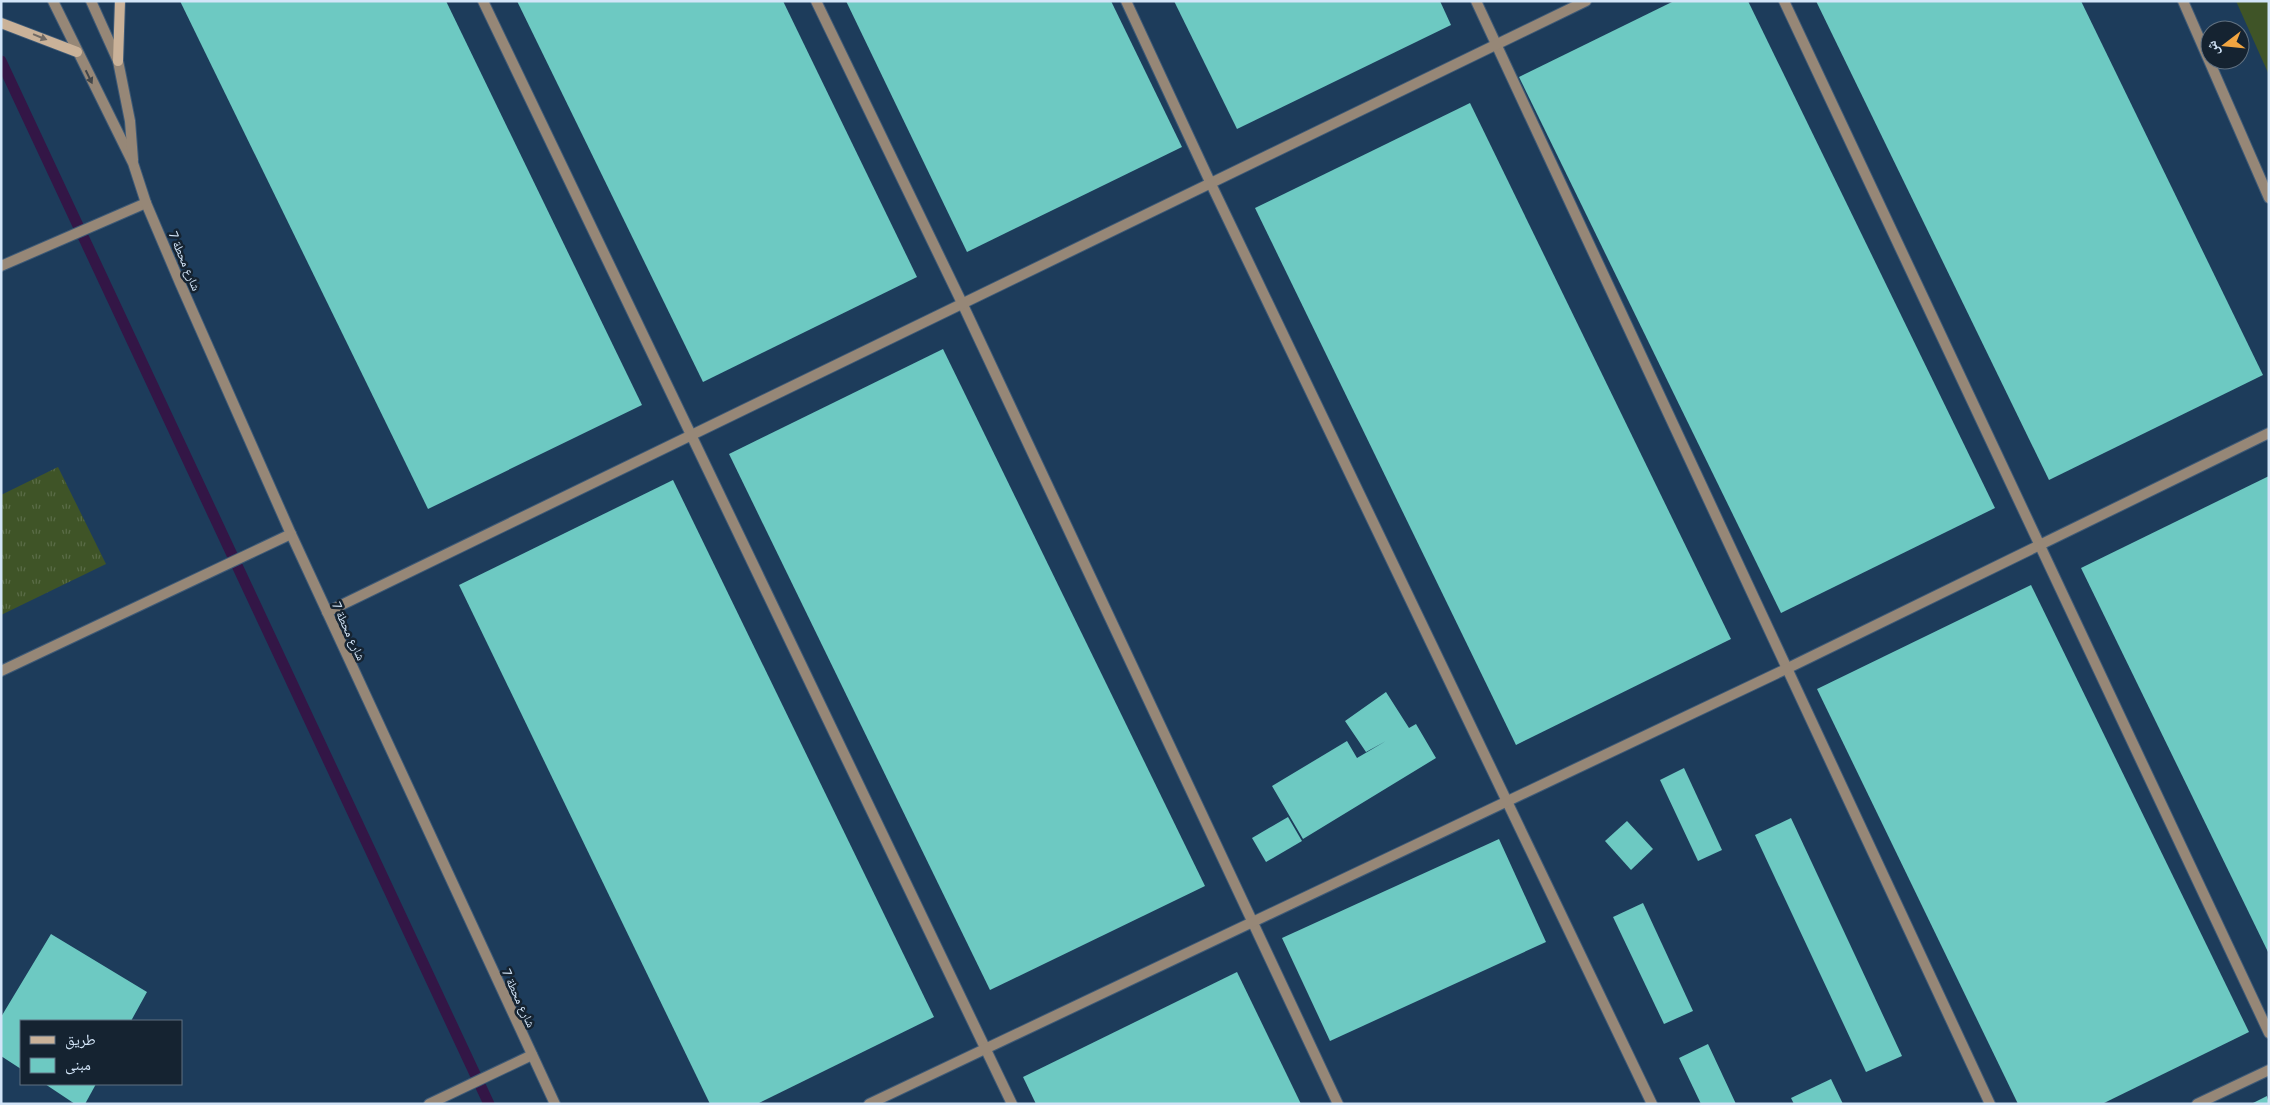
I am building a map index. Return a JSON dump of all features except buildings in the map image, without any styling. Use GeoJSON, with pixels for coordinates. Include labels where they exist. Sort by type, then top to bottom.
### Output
{"type":"FeatureCollection","features":[{"type":"Feature","properties":{"kind":"main road"},"geometry":{"type":"LineString","coordinates":[[118,62],[120,1]]}},
{"type":"Feature","properties":{"kind":"main road"},"geometry":{"type":"LineString","coordinates":[[1,23],[77,52]]}},
{"type":"Feature","properties":{"kind":"street","name":"شارع محطة 7"},"geometry":{"type":"LineString","coordinates":[[53,1],[133,163],[146,202],[291,534],[555,1104]]}},
{"type":"Feature","properties":{"kind":"street","name":"شارع محطة 7"},"geometry":{"type":"LineString","coordinates":[[91,1],[118,62],[130,121],[133,163]]}},
{"type":"Feature","properties":{"kind":"street"},"geometry":{"type":"LineString","coordinates":[[483,1],[1012,1104]]}},
{"type":"Feature","properties":{"kind":"street"},"geometry":{"type":"LineString","coordinates":[[816,1],[963,304],[1338,1104]]}},
{"type":"Feature","properties":{"kind":"street"},"geometry":{"type":"LineString","coordinates":[[1126,1],[1210,184],[1652,1104]]}},
{"type":"Feature","properties":{"kind":"street"},"geometry":{"type":"LineString","coordinates":[[1476,1],[1990,1104]]}},
{"type":"Feature","properties":{"kind":"street"},"geometry":{"type":"LineString","coordinates":[[327,612],[1586,1]]}},
{"type":"Feature","properties":{"kind":"street"},"geometry":{"type":"LineString","coordinates":[[1784,1],[2269,1033]]}},
{"type":"Feature","properties":{"kind":"street"},"geometry":{"type":"LineString","coordinates":[[2183,1],[2269,198]]}},
{"type":"Feature","properties":{"kind":"street"},"geometry":{"type":"LineString","coordinates":[[1,266],[146,202]]}},
{"type":"Feature","properties":{"kind":"street"},"geometry":{"type":"LineString","coordinates":[[869,1104],[1252,920],[1786,669],[2269,434]]}},
{"type":"Feature","properties":{"kind":"street"},"geometry":{"type":"LineString","coordinates":[[1,671],[291,534]]}},
{"type":"Feature","properties":{"kind":"street"},"geometry":{"type":"LineString","coordinates":[[429,1104],[532,1055]]}},
{"type":"Feature","properties":{"kind":"street"},"geometry":{"type":"LineString","coordinates":[[2197,1104],[2269,1070]]}},
{"type":"Feature","properties":{"kind":"green space"},"geometry":{"type":"Polygon","coordinates":[[[2236,1],[2269,1],[2269,75],[2250,32],[2250,20],[2244,20],[2236,1]]]}},
{"type":"Feature","properties":{"kind":"green space"},"geometry":{"type":"Polygon","coordinates":[[[58,467],[106,564],[1,615],[1,495],[58,467]]]}},
{"type":"Feature","properties":{"kind":"waterway"},"geometry":{"type":"LineString","coordinates":[[1,61],[489,1104]]}}]}
